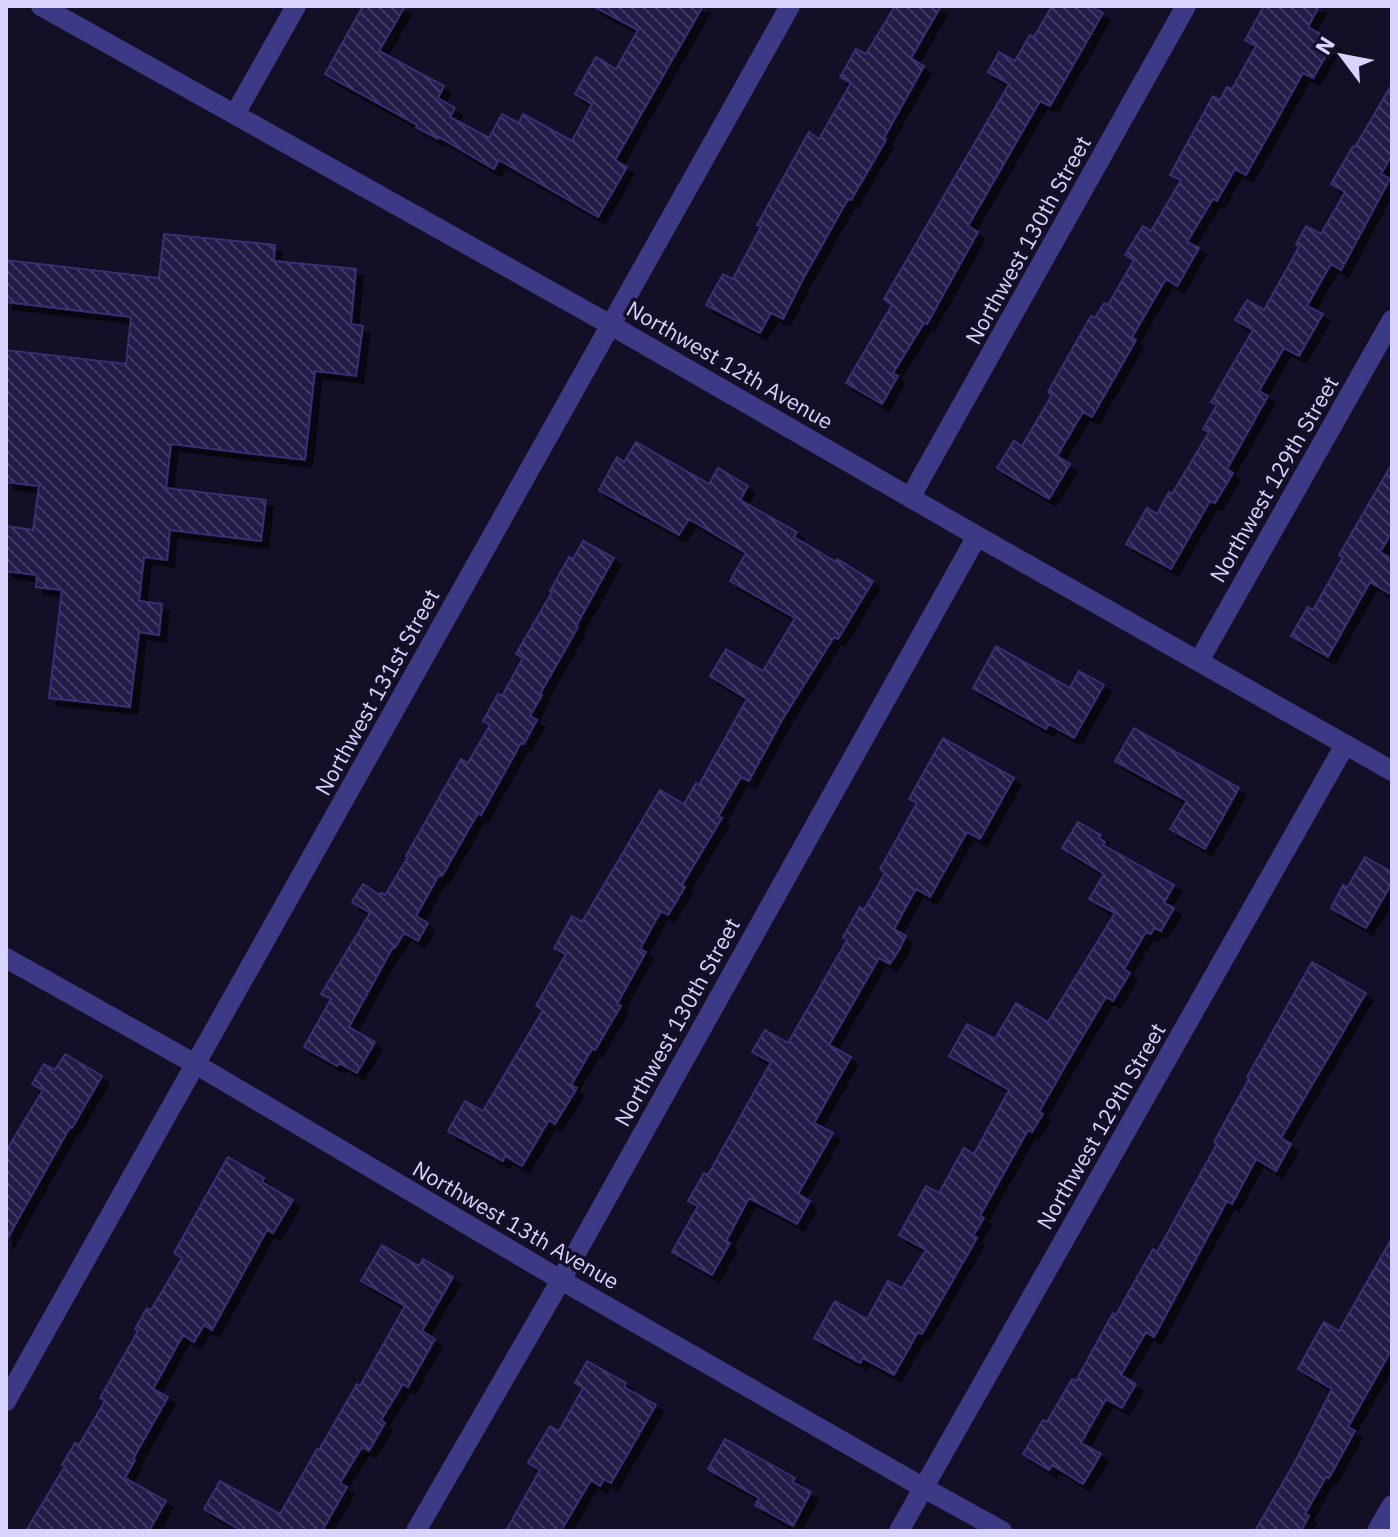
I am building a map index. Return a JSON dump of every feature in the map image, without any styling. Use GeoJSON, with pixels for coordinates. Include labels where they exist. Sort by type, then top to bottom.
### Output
{"type":"FeatureCollection","features":[{"type":"Feature","properties":{"kind":"street","name":"Northwest 12th Avenue"},"geometry":{"type":"LineString","coordinates":[[41,6],[609,324],[1392,771]]}},
{"type":"Feature","properties":{"kind":"street"},"geometry":{"type":"LineString","coordinates":[[235,114],[296,6]]}},
{"type":"Feature","properties":{"kind":"street","name":"Northwest 131st Street"},"geometry":{"type":"LineString","coordinates":[[6,1401],[790,6]]}},
{"type":"Feature","properties":{"kind":"street","name":"Northwest 130th Street"},"geometry":{"type":"LineString","coordinates":[[911,496],[1186,6]]}},
{"type":"Feature","properties":{"kind":"street","name":"Northwest 129th Street"},"geometry":{"type":"LineString","coordinates":[[1199,661],[1392,320]]}},
{"type":"Feature","properties":{"kind":"street","name":"Northwest 130th Street"},"geometry":{"type":"LineString","coordinates":[[416,1531],[561,1280],[977,536]]}},
{"type":"Feature","properties":{"kind":"street","name":"Northwest 129th Street"},"geometry":{"type":"LineString","coordinates":[[899,1531],[1345,745]]}},
{"type":"Feature","properties":{"kind":"street","name":"Northwest 13th Avenue"},"geometry":{"type":"LineString","coordinates":[[6,958],[197,1065],[561,1280],[1002,1531]]}},
{"type":"Feature","properties":{"kind":"street"},"geometry":{"type":"LineString","coordinates":[[1377,1531],[1392,1505]]}},
{"type":"Feature","properties":{"kind":"building"},"geometry":{"type":"Polygon","coordinates":[[[363,6],[405,6],[379,51],[444,86],[438,98],[455,108],[450,117],[489,138],[502,114],[519,123],[523,114],[572,141],[592,104],[575,94],[596,57],[616,69],[638,30],[593,6],[703,6],[615,160],[627,167],[598,217],[499,160],[494,169],[325,74],[363,6]]]}},
{"type":"Feature","properties":{"kind":"building"},"geometry":{"type":"Polygon","coordinates":[[[895,6],[941,6],[911,58],[924,66],[884,138],[886,140],[851,200],[848,199],[783,319],[771,313],[760,333],[706,305],[723,274],[733,279],[761,227],[757,225],[809,132],[819,139],[851,83],[840,77],[856,49],[866,54],[895,6]]]}},
{"type":"Feature","properties":{"kind":"building"},"geometry":{"type":"Polygon","coordinates":[[[1052,6],[1090,6],[1103,13],[1050,106],[1040,101],[968,226],[978,232],[927,324],[924,323],[893,373],[898,376],[882,404],[846,383],[892,305],[884,299],[1009,84],[988,72],[999,52],[1015,61],[1052,6]]]}},
{"type":"Feature","properties":{"kind":"building"},"geometry":{"type":"Polygon","coordinates":[[[1264,6],[1319,6],[1308,27],[1334,42],[1313,78],[1303,73],[1246,175],[1235,169],[1217,201],[1213,199],[1187,242],[1199,248],[1177,286],[1166,279],[1132,337],[1136,340],[1092,417],[1083,412],[1057,456],[1070,464],[1049,499],[997,468],[1014,441],[1022,446],[1052,395],[1048,392],[1091,316],[1095,318],[1104,303],[1108,305],[1134,260],[1125,255],[1143,226],[1151,231],[1181,180],[1170,175],[1213,96],[1220,100],[1227,87],[1232,89],[1256,46],[1245,40],[1264,6]]]}},
{"type":"Feature","properties":{"kind":"building"},"geometry":{"type":"Polygon","coordinates":[[[1392,84],[1392,155],[1381,174],[1390,179],[1341,270],[1331,264],[1307,306],[1323,314],[1299,356],[1284,348],[1259,391],[1268,396],[1227,469],[1233,473],[1215,503],[1210,501],[1171,569],[1126,544],[1147,508],[1157,514],[1169,492],[1172,494],[1209,432],[1203,429],[1217,405],[1211,402],[1253,330],[1235,320],[1247,300],[1264,310],[1299,247],[1296,244],[1306,226],[1321,234],[1345,192],[1331,184],[1392,84]]]}},
{"type":"Feature","properties":{"kind":"building"},"geometry":{"type":"Polygon","coordinates":[[[164,234],[275,245],[274,261],[356,269],[351,324],[363,326],[356,376],[315,371],[305,460],[171,444],[166,488],[266,500],[261,541],[170,530],[167,560],[144,557],[139,601],[162,604],[159,635],[139,632],[130,707],[49,698],[62,590],[36,587],[37,575],[6,571],[6,526],[33,530],[39,486],[6,482],[6,350],[126,364],[131,317],[6,302],[6,260],[159,278],[164,234]]]}},
{"type":"Feature","properties":{"kind":"building"},"geometry":{"type":"Polygon","coordinates":[[[636,442],[709,484],[718,468],[748,486],[740,500],[797,532],[794,537],[873,581],[838,639],[834,637],[782,720],[749,781],[741,777],[718,817],[722,818],[682,885],[685,887],[668,915],[661,911],[640,949],[646,952],[617,1004],[621,1006],[571,1085],[577,1088],[555,1124],[549,1120],[522,1166],[505,1156],[503,1161],[448,1131],[465,1101],[483,1111],[543,1010],[536,1006],[566,954],[554,948],[572,916],[582,922],[660,790],[684,804],[696,783],[699,785],[747,699],[710,676],[726,649],[763,671],[795,618],[730,581],[746,553],[689,519],[679,535],[599,490],[617,457],[624,462],[636,442]]]}},
{"type":"Feature","properties":{"kind":"building"},"geometry":{"type":"Polygon","coordinates":[[[1392,464],[1392,532],[1380,552],[1392,559],[1392,595],[1370,582],[1328,657],[1291,636],[1308,607],[1313,610],[1343,557],[1339,555],[1392,464]]]}},
{"type":"Feature","properties":{"kind":"building"},"geometry":{"type":"Polygon","coordinates":[[[583,541],[614,558],[540,694],[530,716],[537,720],[524,744],[521,743],[481,815],[478,813],[416,916],[428,923],[418,941],[404,933],[393,947],[349,1027],[375,1042],[357,1073],[339,1063],[337,1066],[304,1047],[331,999],[321,994],[370,913],[352,902],[363,884],[385,895],[461,759],[468,763],[490,725],[483,721],[498,694],[502,696],[523,658],[516,654],[569,557],[573,559],[583,541]]]}},
{"type":"Feature","properties":{"kind":"building"},"geometry":{"type":"Polygon","coordinates":[[[996,646],[1070,688],[1079,671],[1104,685],[1074,738],[1049,724],[1046,729],[973,688],[996,646]]]}},
{"type":"Feature","properties":{"kind":"building"},"geometry":{"type":"Polygon","coordinates":[[[1134,728],[1239,788],[1205,849],[1170,829],[1187,801],[1115,761],[1134,728]]]}},
{"type":"Feature","properties":{"kind":"building"},"geometry":{"type":"Polygon","coordinates":[[[943,738],[1014,778],[980,839],[967,832],[930,897],[916,889],[894,929],[906,936],[899,950],[890,964],[879,958],[829,1045],[851,1057],[814,1123],[833,1133],[798,1194],[810,1201],[797,1224],[749,1198],[712,1275],[672,1252],[698,1206],[688,1201],[704,1173],[708,1175],[771,1062],[752,1052],[765,1030],[788,1043],[847,940],[843,937],[860,907],[864,910],[885,873],[880,869],[917,803],[909,799],[943,738]]]}},
{"type":"Feature","properties":{"kind":"building"},"geometry":{"type":"Polygon","coordinates":[[[1078,822],[1101,835],[1099,838],[1105,842],[1103,845],[1174,885],[1164,903],[1174,908],[1161,931],[1154,928],[1151,934],[1146,932],[1124,969],[1130,973],[1113,1001],[1106,997],[1039,1112],[1043,1114],[1032,1132],[1028,1130],[980,1216],[984,1218],[973,1236],[977,1238],[922,1334],[918,1332],[894,1375],[863,1358],[860,1363],[814,1338],[835,1301],[867,1319],[888,1281],[902,1288],[926,1250],[899,1235],[926,1186],[939,1193],[964,1148],[974,1154],[1009,1090],[949,1056],[967,1024],[995,1039],[1016,1003],[1048,1022],[1115,913],[1089,899],[1104,874],[1062,848],[1078,822]]]}},
{"type":"Feature","properties":{"kind":"building"},"geometry":{"type":"Polygon","coordinates":[[[1365,857],[1392,872],[1392,883],[1366,928],[1331,908],[1343,885],[1347,888],[1365,857]]]}},
{"type":"Feature","properties":{"kind":"building"},"geometry":{"type":"Polygon","coordinates":[[[1312,962],[1366,993],[1281,1138],[1291,1144],[1276,1171],[1256,1159],[1232,1204],[1227,1201],[1154,1337],[1146,1332],[1121,1375],[1136,1384],[1122,1408],[1106,1399],[1081,1443],[1101,1454],[1083,1484],[1052,1465],[1049,1470],[1023,1454],[1043,1420],[1047,1422],[1072,1379],[1076,1381],[1153,1249],[1157,1252],[1217,1144],[1214,1142],[1249,1079],[1247,1077],[1312,962]]]}},
{"type":"Feature","properties":{"kind":"building"},"geometry":{"type":"Polygon","coordinates":[[[65,1054],[102,1076],[6,1241],[6,1151],[43,1090],[32,1084],[44,1064],[55,1070],[65,1054]]]}},
{"type":"Feature","properties":{"kind":"building"},"geometry":{"type":"Polygon","coordinates":[[[228,1157],[293,1200],[273,1233],[267,1230],[212,1330],[204,1325],[194,1342],[183,1335],[153,1389],[168,1397],[125,1478],[166,1501],[149,1531],[26,1531],[65,1466],[62,1465],[75,1443],[79,1445],[105,1401],[100,1398],[138,1331],[135,1329],[147,1308],[151,1310],[182,1258],[174,1253],[228,1157]]]}},
{"type":"Feature","properties":{"kind":"building"},"geometry":{"type":"Polygon","coordinates":[[[1392,1238],[1392,1349],[1348,1427],[1355,1431],[1305,1514],[1309,1516],[1301,1531],[1255,1531],[1332,1389],[1298,1369],[1324,1322],[1339,1331],[1392,1238]]]}},
{"type":"Feature","properties":{"kind":"building"},"geometry":{"type":"Polygon","coordinates":[[[382,1245],[419,1266],[423,1259],[453,1277],[422,1331],[435,1339],[408,1387],[403,1384],[381,1420],[385,1423],[369,1451],[362,1447],[340,1483],[347,1487],[322,1531],[242,1531],[204,1509],[220,1481],[280,1514],[357,1384],[360,1386],[405,1306],[361,1281],[382,1245]]]}},
{"type":"Feature","properties":{"kind":"building"},"geometry":{"type":"Polygon","coordinates":[[[587,1361],[626,1383],[624,1387],[656,1405],[611,1483],[604,1479],[600,1486],[591,1480],[561,1531],[506,1531],[540,1470],[528,1463],[550,1426],[559,1431],[583,1388],[575,1383],[587,1361]]]}},
{"type":"Feature","properties":{"kind":"building"},"geometry":{"type":"Polygon","coordinates":[[[725,1439],[795,1478],[792,1482],[811,1492],[793,1526],[755,1505],[759,1498],[708,1469],[725,1439]]]}}]}
